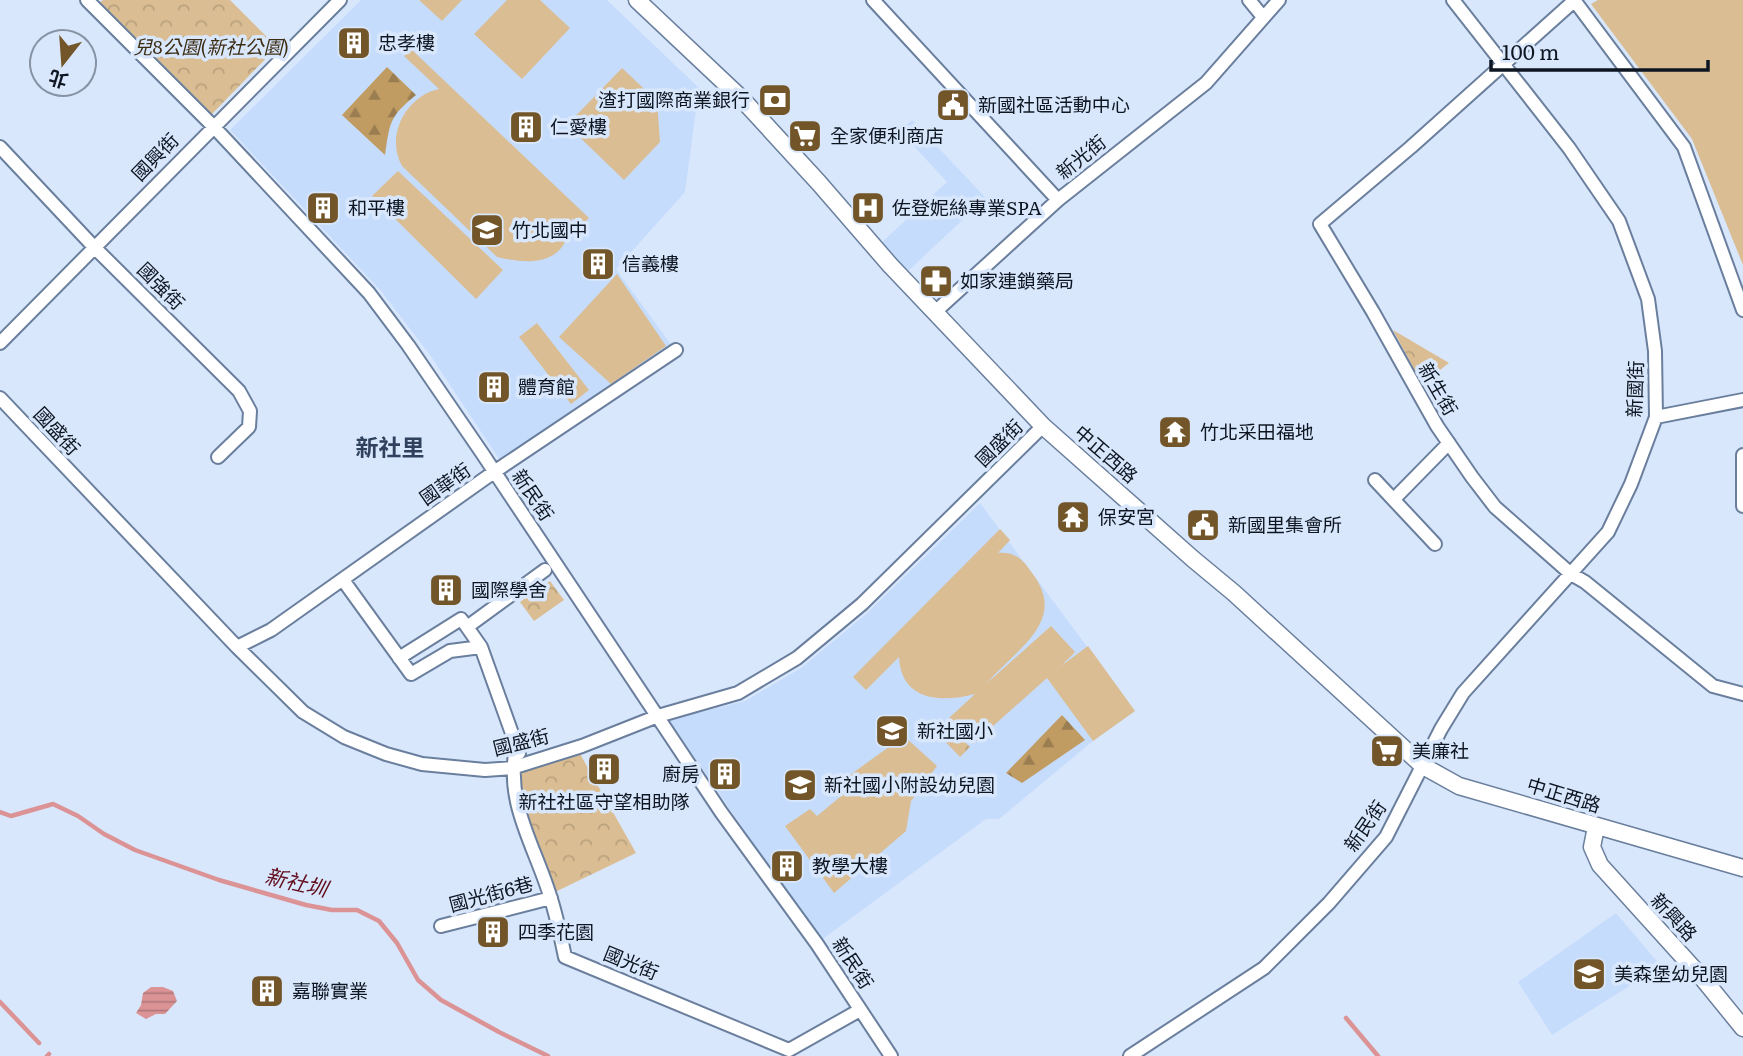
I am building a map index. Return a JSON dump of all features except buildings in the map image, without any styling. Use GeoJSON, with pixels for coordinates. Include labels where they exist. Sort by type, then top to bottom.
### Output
{"type":"FeatureCollection","features":[{"type":"Feature","properties":{"kind":"main road","name":"中正西路"},"geometry":{"type":"LineString","coordinates":[[637,0],[742,99],[935,313],[1043,426],[1234,593],[1423,766],[1459,786],[1743,868]]}},
{"type":"Feature","properties":{"kind":"main road","name":"新興路"},"geometry":{"type":"LineString","coordinates":[[1596,827],[1591,847],[1600,865],[1704,980],[1743,1028]]}},
{"type":"Feature","properties":{"kind":"street","name":"新民街"},"geometry":{"type":"LineString","coordinates":[[87,0],[213,126],[369,293],[408,345],[722,812],[817,944],[891,1056]]}},
{"type":"Feature","properties":{"kind":"street","name":"國興街"},"geometry":{"type":"LineString","coordinates":[[0,343],[340,0]]}},
{"type":"Feature","properties":{"kind":"street"},"geometry":{"type":"LineString","coordinates":[[873,0],[1058,200]]}},
{"type":"Feature","properties":{"kind":"street"},"geometry":{"type":"LineString","coordinates":[[1249,0],[1263,17]]}},
{"type":"Feature","properties":{"kind":"street","name":"新光街"},"geometry":{"type":"LineString","coordinates":[[935,313],[1058,200],[1206,83],[1279,0]]}},
{"type":"Feature","properties":{"kind":"street","name":"新國街"},"geometry":{"type":"LineString","coordinates":[[1423,766],[1463,693],[1608,532],[1631,484],[1656,417],[1656,351],[1648,299],[1619,220],[1569,148],[1453,0]]}},
{"type":"Feature","properties":{"kind":"street"},"geometry":{"type":"LineString","coordinates":[[1502,64],[1574,0],[1684,147],[1743,310]]}},
{"type":"Feature","properties":{"kind":"street","name":"新生街"},"geometry":{"type":"LineString","coordinates":[[1502,64],[1411,147],[1320,224],[1427,410],[1495,507],[1571,573],[1713,686],[1743,694]]}},
{"type":"Feature","properties":{"kind":"street","name":"國強街"},"geometry":{"type":"LineString","coordinates":[[0,147],[94,247],[239,391],[250,411],[249,427],[218,457]]}},
{"type":"Feature","properties":{"kind":"street","name":"國華街"},"geometry":{"type":"LineString","coordinates":[[237,647],[271,631],[494,472],[676,350]]}},
{"type":"Feature","properties":{"kind":"street","name":"國盛街"},"geometry":{"type":"LineString","coordinates":[[0,398],[237,647],[303,712],[344,737],[386,754],[422,764],[485,770],[517,766],[582,746],[658,716],[738,693],[797,658],[862,604],[1043,426]]}},
{"type":"Feature","properties":{"kind":"street"},"geometry":{"type":"LineString","coordinates":[[1656,417],[1743,400]]}},
{"type":"Feature","properties":{"kind":"street"},"geometry":{"type":"LineString","coordinates":[[1394,499],[1448,443]]}},
{"type":"Feature","properties":{"kind":"street"},"geometry":{"type":"LineString","coordinates":[[1743,455],[1743,506]]}},
{"type":"Feature","properties":{"kind":"street"},"geometry":{"type":"LineString","coordinates":[[1375,480],[1435,544]]}},
{"type":"Feature","properties":{"kind":"street"},"geometry":{"type":"LineString","coordinates":[[467,627],[545,570]]}},
{"type":"Feature","properties":{"kind":"street"},"geometry":{"type":"LineString","coordinates":[[343,580],[411,674],[450,651],[481,647],[461,620],[400,658]]}},
{"type":"Feature","properties":{"kind":"street","name":"國光街"},"geometry":{"type":"LineString","coordinates":[[481,647],[516,747],[515,802],[551,898],[565,957],[789,1050],[860,1010]]}},
{"type":"Feature","properties":{"kind":"street","name":"新民街"},"geometry":{"type":"LineString","coordinates":[[1130,1056],[1264,968],[1320,913],[1386,836],[1423,766]]}},
{"type":"Feature","properties":{"kind":"street","name":"國光街6巷"},"geometry":{"type":"LineString","coordinates":[[441,926],[551,898]]}},
{"type":"Feature","properties":{"kind":"shaded area","name":"竹北國中"},"geometry":{"type":"Polygon","coordinates":[[[361,0],[607,0],[699,88],[685,192],[616,269],[672,346],[503,465],[430,355],[381,291],[230,130],[361,0]]]}},
{"type":"Feature","properties":{"kind":"shaded area"},"geometry":{"type":"Polygon","coordinates":[[[912,120],[986,198],[907,272],[880,244],[947,182],[900,131],[912,120]]]}},
{"type":"Feature","properties":{"kind":"shaded area","name":"新社國小"},"geometry":{"type":"Polygon","coordinates":[[[980,503],[1135,711],[1093,741],[999,819],[986,819],[820,941],[669,720],[745,701],[801,668],[866,614],[980,503]]]}},
{"type":"Feature","properties":{"kind":"shaded area","name":"美森堡幼兒園"},"geometry":{"type":"Polygon","coordinates":[[[1616,913],[1661,966],[1552,1035],[1518,982],[1616,913]]]}},
{"type":"Feature","properties":{"kind":"shaded area"},"geometry":{"type":"Polygon","coordinates":[[[151,987],[163,987],[173,991],[177,1001],[165,1014],[156,1014],[146,1019],[136,1013],[143,993],[151,987]]]}},
{"type":"Feature","properties":{"kind":"green space","name":"兒8公園(新社公園)"},"geometry":{"type":"Polygon","coordinates":[[[103,0],[230,0],[277,47],[211,115],[98,4],[103,0]]]}},
{"type":"Feature","properties":{"kind":"green space"},"geometry":{"type":"Polygon","coordinates":[[[419,0],[462,0],[442,21],[419,0]]]}},
{"type":"Feature","properties":{"kind":"green space"},"geometry":{"type":"Polygon","coordinates":[[[507,0],[540,0],[570,28],[522,79],[474,34],[507,0]]]}},
{"type":"Feature","properties":{"kind":"green space"},"geometry":{"type":"Polygon","coordinates":[[[1598,0],[1743,0],[1743,265],[1692,139],[1591,4],[1598,0]]]}},
{"type":"Feature","properties":{"kind":"green space"},"geometry":{"type":"Polygon","coordinates":[[[411,49],[589,218],[581,226],[572,218],[564,245],[556,253],[536,261],[497,257],[402,166],[396,142],[402,119],[417,100],[439,89],[404,56],[411,49]]]}},
{"type":"Feature","properties":{"kind":"green space"},"geometry":{"type":"Polygon","coordinates":[[[387,67],[416,95],[400,109],[392,121],[385,155],[342,115],[387,67]]]}},
{"type":"Feature","properties":{"kind":"green space"},"geometry":{"type":"Polygon","coordinates":[[[622,68],[657,101],[660,142],[624,180],[567,125],[622,68]]]}},
{"type":"Feature","properties":{"kind":"green space"},"geometry":{"type":"Polygon","coordinates":[[[398,171],[503,270],[476,299],[372,196],[398,171]]]}},
{"type":"Feature","properties":{"kind":"green space"},"geometry":{"type":"Polygon","coordinates":[[[617,274],[666,346],[611,384],[559,337],[617,274]]]}},
{"type":"Feature","properties":{"kind":"green space"},"geometry":{"type":"Polygon","coordinates":[[[537,323],[589,390],[571,404],[519,337],[537,323]]]}},
{"type":"Feature","properties":{"kind":"green space"},"geometry":{"type":"Polygon","coordinates":[[[1393,330],[1449,363],[1422,384],[1393,330]]]}},
{"type":"Feature","properties":{"kind":"green space"},"geometry":{"type":"Polygon","coordinates":[[[1000,529],[1010,540],[998,553],[1014,555],[1025,564],[1042,590],[1045,606],[1042,620],[1034,633],[987,683],[1051,626],[1075,652],[1061,666],[1088,646],[1135,711],[1093,741],[1047,678],[973,744],[949,718],[975,694],[949,698],[925,695],[907,683],[901,672],[899,657],[866,690],[853,677],[1000,529]]]}},
{"type":"Feature","properties":{"kind":"green space"},"geometry":{"type":"Polygon","coordinates":[[[550,581],[564,600],[534,621],[520,602],[550,581]]]}},
{"type":"Feature","properties":{"kind":"green space"},"geometry":{"type":"Polygon","coordinates":[[[1062,715],[1085,740],[1022,783],[1006,773],[1062,715]]]}},
{"type":"Feature","properties":{"kind":"green space"},"geometry":{"type":"Polygon","coordinates":[[[946,723],[970,747],[960,757],[936,732],[946,723]]]}},
{"type":"Feature","properties":{"kind":"green space"},"geometry":{"type":"Polygon","coordinates":[[[904,736],[937,766],[911,801],[906,831],[834,893],[785,826],[810,809],[817,816],[857,783],[850,775],[904,736]]]}},
{"type":"Feature","properties":{"kind":"green space"},"geometry":{"type":"Polygon","coordinates":[[[579,752],[636,853],[555,892],[527,817],[519,770],[579,752]]]}},
{"type":"Feature","properties":{"kind":"waterway","name":"新社圳"},"geometry":{"type":"LineString","coordinates":[[0,812],[11,816],[53,804],[135,850],[219,880],[306,905],[332,910],[357,910],[379,921],[397,943],[418,980],[441,1000],[548,1056]]}},
{"type":"Feature","properties":{"kind":"waterway"},"geometry":{"type":"LineString","coordinates":[[0,1002],[39,1043]]}},
{"type":"Feature","properties":{"kind":"waterway"},"geometry":{"type":"LineString","coordinates":[[1346,1018],[1378,1056]]}},
{"type":"Feature","properties":{"kind":"place","name":"忠孝樓"},"geometry":{"type":"Point","coordinates":[354,43]}},
{"type":"Feature","properties":{"kind":"place","name":"渣打國際商業銀行"},"geometry":{"type":"Point","coordinates":[775,100]}},
{"type":"Feature","properties":{"kind":"place","name":"新國社區活動中心"},"geometry":{"type":"Point","coordinates":[953,105]}},
{"type":"Feature","properties":{"kind":"place","name":"仁愛樓"},"geometry":{"type":"Point","coordinates":[526,127]}},
{"type":"Feature","properties":{"kind":"place","name":"全家便利商店"},"geometry":{"type":"Point","coordinates":[805,136]}},
{"type":"Feature","properties":{"kind":"place","name":"和平樓"},"geometry":{"type":"Point","coordinates":[323,208]}},
{"type":"Feature","properties":{"kind":"place","name":"佐登妮絲專業SPA"},"geometry":{"type":"Point","coordinates":[868,208]}},
{"type":"Feature","properties":{"kind":"place","name":"竹北國中"},"geometry":{"type":"Point","coordinates":[487,230]}},
{"type":"Feature","properties":{"kind":"place","name":"信義樓"},"geometry":{"type":"Point","coordinates":[598,264]}},
{"type":"Feature","properties":{"kind":"place","name":"如家連鎖藥局"},"geometry":{"type":"Point","coordinates":[936,281]}},
{"type":"Feature","properties":{"kind":"place","name":"體育館"},"geometry":{"type":"Point","coordinates":[494,387]}},
{"type":"Feature","properties":{"kind":"place","name":"竹北采田福地"},"geometry":{"type":"Point","coordinates":[1175,432]}},
{"type":"Feature","properties":{"kind":"place","name":"保安宮"},"geometry":{"type":"Point","coordinates":[1073,517]}},
{"type":"Feature","properties":{"kind":"place","name":"新國里集會所"},"geometry":{"type":"Point","coordinates":[1203,525]}},
{"type":"Feature","properties":{"kind":"place","name":"國際學舍"},"geometry":{"type":"Point","coordinates":[446,590]}},
{"type":"Feature","properties":{"kind":"place","name":"新社國小"},"geometry":{"type":"Point","coordinates":[892,731]}},
{"type":"Feature","properties":{"kind":"place","name":"美廉社"},"geometry":{"type":"Point","coordinates":[1387,751]}},
{"type":"Feature","properties":{"kind":"place","name":"新社社區守望相助隊"},"geometry":{"type":"Point","coordinates":[604,769]}},
{"type":"Feature","properties":{"kind":"place","name":"廚房"},"geometry":{"type":"Point","coordinates":[725,774]}},
{"type":"Feature","properties":{"kind":"place","name":"新社國小附設幼兒園"},"geometry":{"type":"Point","coordinates":[800,785]}},
{"type":"Feature","properties":{"kind":"place","name":"教學大樓"},"geometry":{"type":"Point","coordinates":[787,866]}},
{"type":"Feature","properties":{"kind":"place","name":"四季花園"},"geometry":{"type":"Point","coordinates":[493,932]}},
{"type":"Feature","properties":{"kind":"place","name":"美森堡幼兒園"},"geometry":{"type":"Point","coordinates":[1589,974]}},
{"type":"Feature","properties":{"kind":"place","name":"嘉聯實業"},"geometry":{"type":"Point","coordinates":[267,991]}},
{"type":"Feature","properties":{"kind":"district","name":"新社里"},"geometry":{"type":"Point","coordinates":[390,448]}}]}
